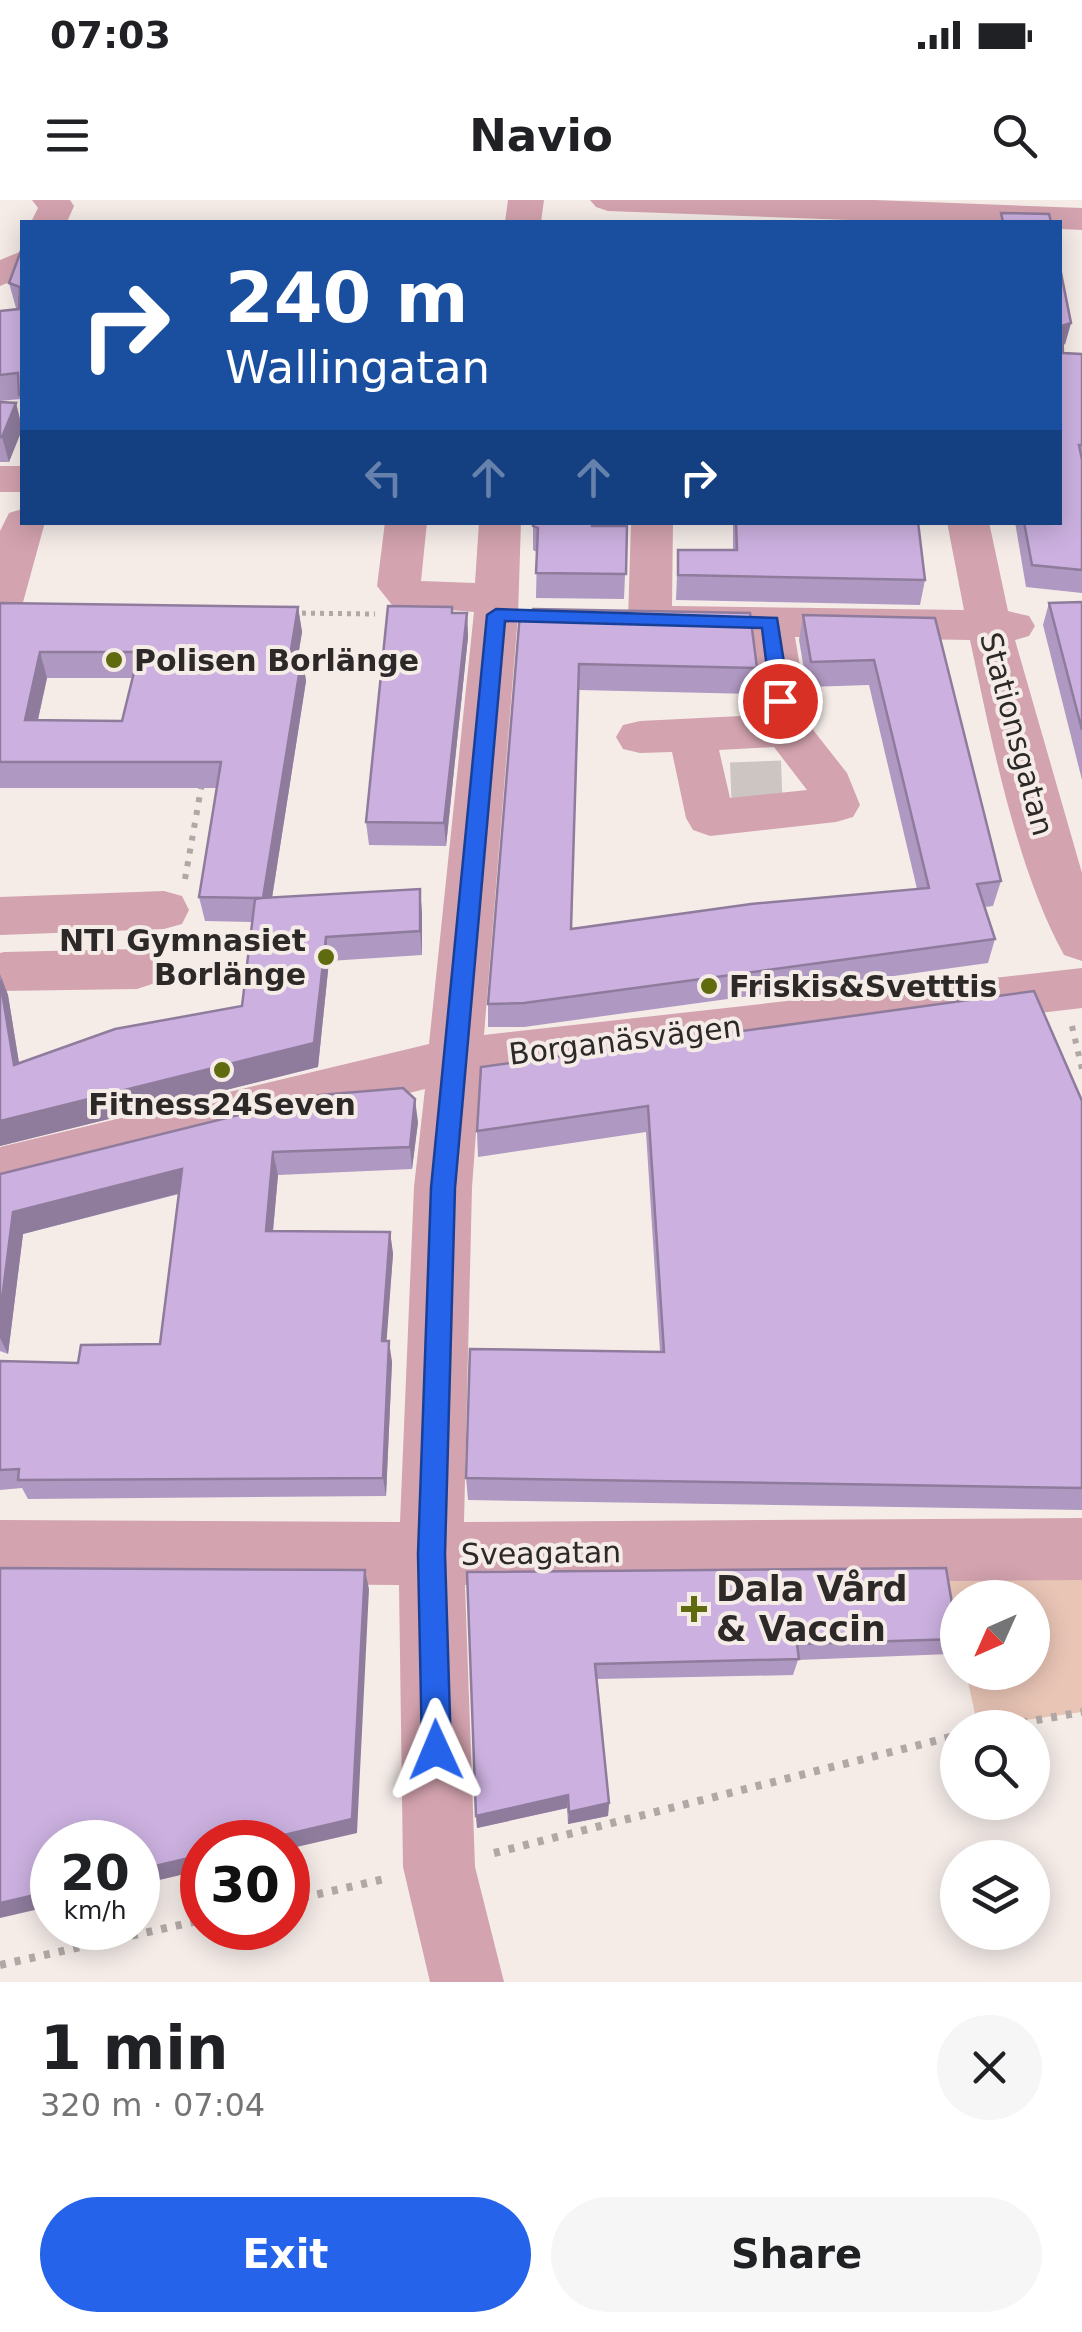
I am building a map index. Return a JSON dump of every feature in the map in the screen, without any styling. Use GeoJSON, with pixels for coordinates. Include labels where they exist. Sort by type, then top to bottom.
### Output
{"type":"FeatureCollection","features":[{"type":"Feature","properties":{"kind":"street"},"geometry":{"type":"LineString","coordinates":[[608,200],[1082,219]]}},
{"type":"Feature","properties":{"kind":"street"},"geometry":{"type":"LineString","coordinates":[[0,606],[23,525]]}},
{"type":"Feature","properties":{"kind":"street"},"geometry":{"type":"LineString","coordinates":[[406,525],[399,586],[408,596],[509,610]]}},
{"type":"Feature","properties":{"kind":"street"},"geometry":{"type":"LineString","coordinates":[[467,1982],[439,1867],[432,1554],[443,1188],[454,1060],[509,610],[500,525]]}},
{"type":"Feature","properties":{"kind":"street"},"geometry":{"type":"LineString","coordinates":[[651,525],[630,619],[770,622],[1007,615]]}},
{"type":"Feature","properties":{"kind":"street","name":"Stationsgatan"},"geometry":{"type":"LineString","coordinates":[[969,525],[1007,615],[1082,867]]}},
{"type":"Feature","properties":{"kind":"street","name":"Stationsgatan"},"geometry":{"type":"LineString","coordinates":[[992,525],[1050,860],[1082,942]]}},
{"type":"Feature","properties":{"kind":"street"},"geometry":{"type":"LineString","coordinates":[[692,734],[710,818],[836,805],[787,730],[770,622]]}},
{"type":"Feature","properties":{"kind":"street"},"geometry":{"type":"LineString","coordinates":[[640,737],[787,730]]}},
{"type":"Feature","properties":{"kind":"street"},"geometry":{"type":"LineString","coordinates":[[0,916],[174,898]]}},
{"type":"Feature","properties":{"kind":"street"},"geometry":{"type":"LineString","coordinates":[[4,972],[137,968]]}},
{"type":"Feature","properties":{"kind":"street","name":"Borganäsvägen"},"geometry":{"type":"LineString","coordinates":[[0,1172],[454,1060],[1082,988]]}},
{"type":"Feature","properties":{"kind":"street","name":"Sveagatan"},"geometry":{"type":"LineString","coordinates":[[0,1551],[432,1554],[1082,1549]]}},
{"type":"Feature","properties":{"kind":"path"},"geometry":{"type":"LineString","coordinates":[[290,613],[385,614]]}},
{"type":"Feature","properties":{"kind":"path"},"geometry":{"type":"LineString","coordinates":[[174,898],[204,768]]}},
{"type":"Feature","properties":{"kind":"path"},"geometry":{"type":"LineString","coordinates":[[1050,1718],[1082,1712]]}},
{"type":"Feature","properties":{"kind":"path"},"geometry":{"type":"LineString","coordinates":[[310,1896],[940,1740]]}},
{"type":"Feature","properties":{"kind":"path"},"geometry":{"type":"LineString","coordinates":[[0,1965],[180,1925]]}},
{"type":"Feature","properties":{"kind":"shaded area"},"geometry":{"type":"Polygon","coordinates":[[[1082,1547],[1082,1712],[1050,1717],[1050,1710],[974,1710],[970,1690],[1050,1690],[1050,1580],[946,1580],[939,1549],[1082,1547]]]}},
{"type":"Feature","properties":{"kind":"building"},"geometry":{"type":"Polygon","coordinates":[[[1001,213],[1049,214],[1050,220],[1003,220],[1001,213]]]}},
{"type":"Feature","properties":{"kind":"building"},"geometry":{"type":"Polygon","coordinates":[[[20,253],[20,287],[9,283],[20,253]]]}},
{"type":"Feature","properties":{"kind":"building"},"geometry":{"type":"Polygon","coordinates":[[[1062,278],[1071,323],[1062,326],[1062,278]]]}},
{"type":"Feature","properties":{"kind":"building"},"geometry":{"type":"Polygon","coordinates":[[[20,287],[19,396],[18,373],[0,375],[0,311],[19,309],[20,287]]]}},
{"type":"Feature","properties":{"kind":"building"},"geometry":{"type":"Polygon","coordinates":[[[1062,326],[1063,353],[1082,354],[1082,570],[1032,565],[1025,525],[1062,525],[1062,326]]]}},
{"type":"Feature","properties":{"kind":"building"},"geometry":{"type":"Polygon","coordinates":[[[0,402],[16,403],[2,437],[0,437],[0,402]]]}},
{"type":"Feature","properties":{"kind":"building"},"geometry":{"type":"Polygon","coordinates":[[[736,525],[918,525],[925,580],[678,575],[678,550],[737,550],[736,525]]]}},
{"type":"Feature","properties":{"kind":"building"},"geometry":{"type":"Polygon","coordinates":[[[533,526],[627,526],[626,574],[536,573],[538,528],[533,526]]]}},
{"type":"Feature","properties":{"kind":"building"},"geometry":{"type":"Polygon","coordinates":[[[1082,602],[1082,730],[1049,603],[1082,602]]]}},
{"type":"Feature","properties":{"kind":"building"},"geometry":{"type":"Polygon","coordinates":[[[0,603],[298,607],[290,656],[302,656],[263,898],[420,889],[420,931],[326,937],[314,1043],[0,1121],[0,980],[14,1065],[115,1029],[242,1006],[255,899],[262,898],[199,897],[221,762],[0,762],[0,603]],[[40,652],[25,720],[122,721],[139,652],[40,652]]]}},
{"type":"Feature","properties":{"kind":"building"},"geometry":{"type":"Polygon","coordinates":[[[388,606],[452,607],[452,613],[467,613],[444,823],[366,822],[388,606]]]}},
{"type":"Feature","properties":{"kind":"building"},"geometry":{"type":"Polygon","coordinates":[[[533,609],[750,613],[757,668],[579,664],[571,929],[751,904],[929,888],[874,660],[811,662],[803,615],[935,618],[1001,881],[977,884],[995,939],[524,1003],[488,1004],[520,613],[533,613],[533,609]]]}},
{"type":"Feature","properties":{"kind":"building"},"geometry":{"type":"Polygon","coordinates":[[[1034,991],[1082,1101],[1082,1488],[466,1478],[470,1349],[664,1352],[648,1106],[477,1131],[481,1067],[1034,991]]]}},
{"type":"Feature","properties":{"kind":"building"},"geometry":{"type":"Polygon","coordinates":[[[403,1088],[415,1099],[410,1147],[273,1152],[266,1231],[390,1232],[382,1341],[389,1341],[383,1478],[18,1480],[19,1469],[0,1470],[0,1361],[78,1363],[81,1345],[160,1344],[182,1169],[13,1212],[0,1315],[0,1174],[320,1095],[403,1088]]]}},
{"type":"Feature","properties":{"kind":"building"},"geometry":{"type":"Polygon","coordinates":[[[0,1568],[365,1570],[352,1819],[310,1829],[310,1820],[180,1820],[180,1860],[160,1865],[160,1820],[30,1820],[30,1896],[0,1903],[0,1568]]]}},
{"type":"Feature","properties":{"kind":"building"},"geometry":{"type":"Polygon","coordinates":[[[946,1568],[948,1580],[940,1580],[940,1640],[797,1644],[799,1659],[595,1664],[609,1803],[569,1812],[568,1795],[476,1816],[467,1572],[946,1568]]]}},
{"type":"Feature","properties":{"kind":"tunnel"},"geometry":{"type":"LineString","coordinates":[[731,788],[810,785]]}},
{"type":"Feature","properties":{"kind":"place","name":"Polisen Borlänge"},"geometry":{"type":"Point","coordinates":[114,660]}},
{"type":"Feature","properties":{"kind":"place","name":"NTI Gymnasiet Borlänge"},"geometry":{"type":"Point","coordinates":[326,957]}},
{"type":"Feature","properties":{"kind":"place","name":"Friskis&Svetttis"},"geometry":{"type":"Point","coordinates":[709,986]}},
{"type":"Feature","properties":{"kind":"place","name":"Fitness24Seven"},"geometry":{"type":"Point","coordinates":[222,1070]}},
{"type":"Feature","properties":{"kind":"place","name":"Dala Vård & Vaccin"},"geometry":{"type":"Point","coordinates":[694,1609]}},
{"type":"Feature","properties":{"kind":"route"},"geometry":{"type":"LineString","coordinates":[[436,1750],[432,1554],[443,1188],[496,615],[770,622],[780,701]]}}]}
